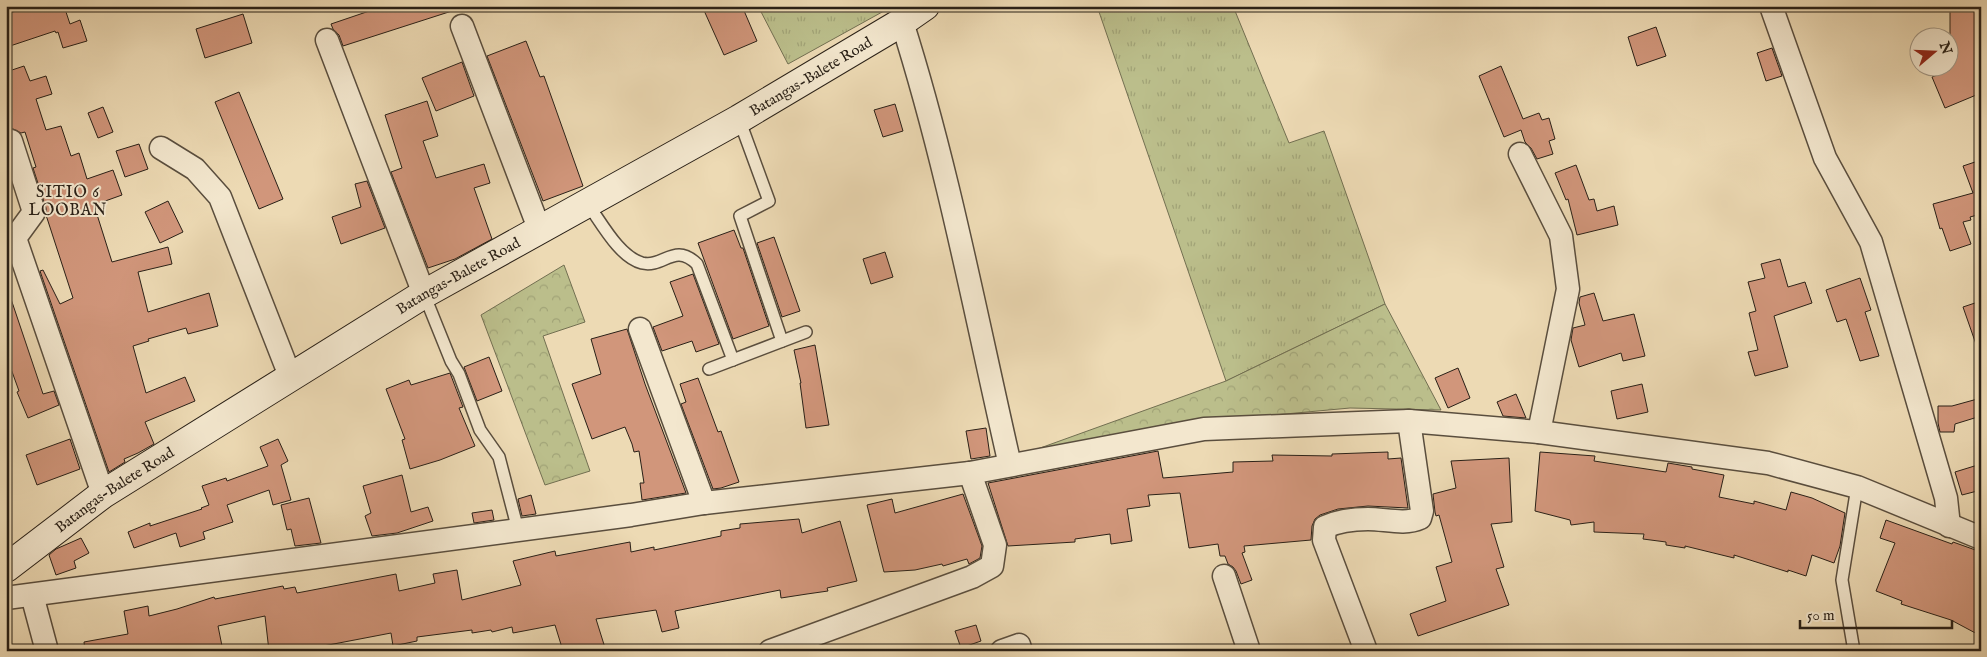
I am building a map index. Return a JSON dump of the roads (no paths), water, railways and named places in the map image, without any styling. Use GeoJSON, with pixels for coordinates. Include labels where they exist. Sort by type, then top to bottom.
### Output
{"type":"FeatureCollection","features":[{"type":"Feature","properties":{"kind":"main road","name":"Batangas-Balete Road"},"geometry":{"type":"LineString","coordinates":[[6,568],[103,494],[424,294],[739,119],[902,22],[925,6]]}},
{"type":"Feature","properties":{"kind":"street"},"geometry":{"type":"LineString","coordinates":[[1772,6],[1825,158],[1871,242],[1946,498],[1949,526]]}},
{"type":"Feature","properties":{"kind":"street"},"geometry":{"type":"LineString","coordinates":[[902,22],[924,92],[953,208],[1010,466]]}},
{"type":"Feature","properties":{"kind":"street"},"geometry":{"type":"LineString","coordinates":[[462,26],[540,231]]}},
{"type":"Feature","properties":{"kind":"street"},"geometry":{"type":"LineString","coordinates":[[327,40],[424,294]]}},
{"type":"Feature","properties":{"kind":"street"},"geometry":{"type":"LineString","coordinates":[[6,140],[11,141],[34,212],[15,238],[103,494]]}},
{"type":"Feature","properties":{"kind":"street"},"geometry":{"type":"LineString","coordinates":[[161,148],[195,169],[220,197],[290,376]]}},
{"type":"Feature","properties":{"kind":"street"},"geometry":{"type":"LineString","coordinates":[[1520,154],[1561,236],[1568,289],[1539,432]]}},
{"type":"Feature","properties":{"kind":"street"},"geometry":{"type":"LineString","coordinates":[[640,329],[704,503]]}},
{"type":"Feature","properties":{"kind":"street"},"geometry":{"type":"LineString","coordinates":[[6,598],[632,515],[704,503],[970,474],[1204,429],[1409,422],[1539,432],[1768,464],[1856,487],[1981,538]]}},
{"type":"Feature","properties":{"kind":"street"},"geometry":{"type":"LineString","coordinates":[[1366,651],[1324,540],[1325,527],[1335,522],[1367,519],[1413,522],[1420,518],[1422,511],[1409,422]]}},
{"type":"Feature","properties":{"kind":"street"},"geometry":{"type":"LineString","coordinates":[[770,651],[820,642],[972,577],[992,566],[995,545],[970,474]]}},
{"type":"Feature","properties":{"kind":"street"},"geometry":{"type":"LineString","coordinates":[[1224,576],[1249,651]]}},
{"type":"Feature","properties":{"kind":"street"},"geometry":{"type":"LineString","coordinates":[[32,595],[47,651]]}},
{"type":"Feature","properties":{"kind":"street"},"geometry":{"type":"LineString","coordinates":[[1002,651],[1019,646],[1020,651]]}},
{"type":"Feature","properties":{"kind":"lane"},"geometry":{"type":"LineString","coordinates":[[739,119],[770,202],[740,216],[782,341]]}},
{"type":"Feature","properties":{"kind":"lane"},"geometry":{"type":"LineString","coordinates":[[587,203],[623,252],[629,256],[642,263],[651,263],[678,255],[689,256],[697,264],[732,360]]}},
{"type":"Feature","properties":{"kind":"lane"},"geometry":{"type":"LineString","coordinates":[[424,294],[450,361],[459,374],[480,430],[499,457],[518,530]]}},
{"type":"Feature","properties":{"kind":"lane"},"geometry":{"type":"LineString","coordinates":[[709,368],[806,332]]}},
{"type":"Feature","properties":{"kind":"lane"},"geometry":{"type":"LineString","coordinates":[[1854,651],[1842,580],[1856,487]]}},
{"type":"Feature","properties":{"kind":"district","name":"SITIO 6 LOOBAN"},"geometry":{"type":"Point","coordinates":[68,202]}}]}
